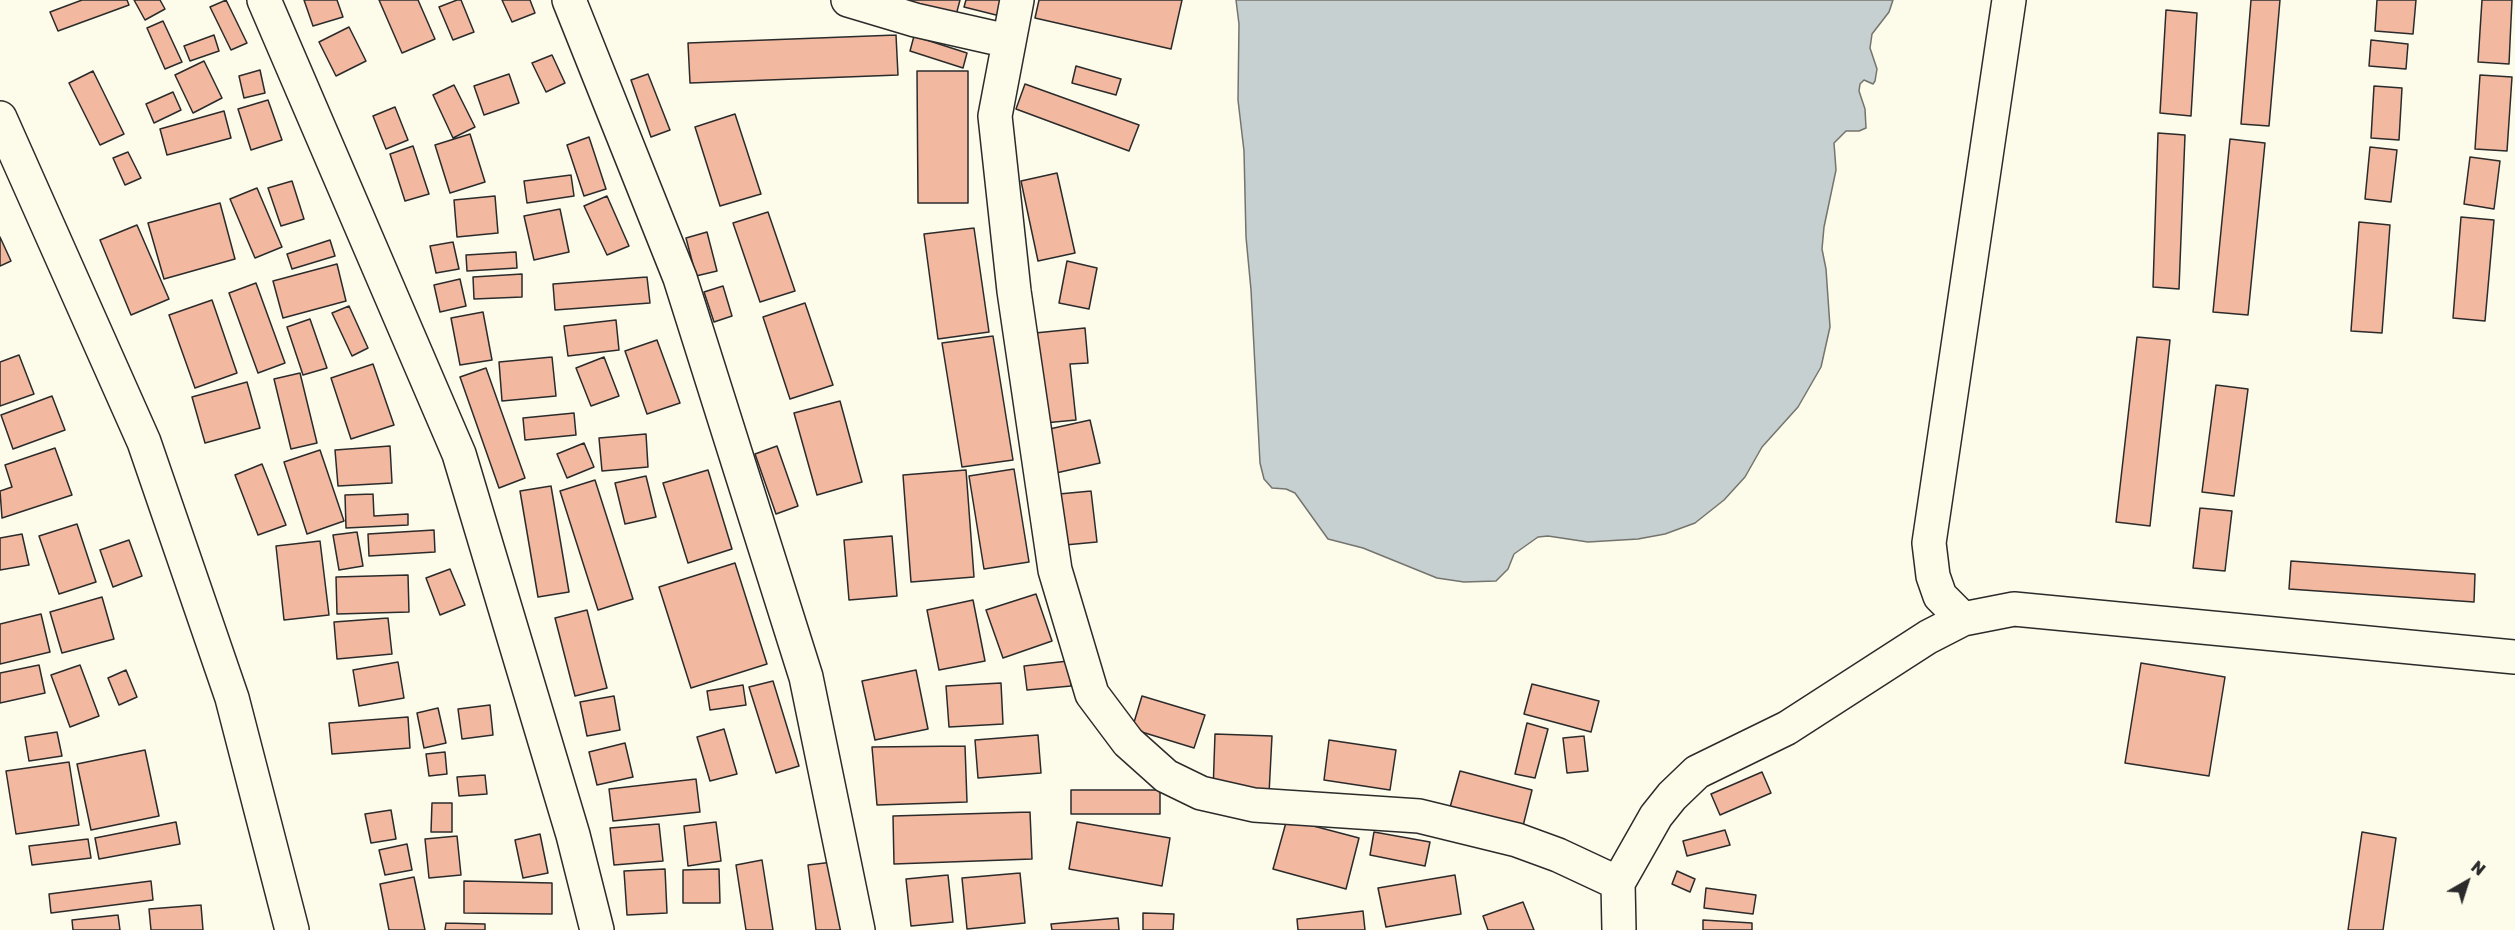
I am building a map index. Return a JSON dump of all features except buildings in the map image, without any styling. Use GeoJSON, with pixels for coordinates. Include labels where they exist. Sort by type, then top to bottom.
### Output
{"type":"FeatureCollection","features":[{"type":"Feature","properties":{"kind":"street"},"geometry":{"type":"LineString","coordinates":[[264,0],[459,454],[573,835],[597,930]]}},
{"type":"Feature","properties":{"kind":"street"},"geometry":{"type":"LineString","coordinates":[[569,0],[680,278],[806,677],[858,930]]}},
{"type":"Feature","properties":{"kind":"street"},"geometry":{"type":"LineString","coordinates":[[848,0],[915,20],[1008,41]]}},
{"type":"Feature","properties":{"kind":"street"},"geometry":{"type":"LineString","coordinates":[[1017,0],[995,116],[1014,291],[1056,570],[1092,694],[1128,742],[1166,776],[1201,793],[1254,805],[1419,816],[1517,840],[1558,855],[1618,883]]}},
{"type":"Feature","properties":{"kind":"street"},"geometry":{"type":"LineString","coordinates":[[1963,619],[1940,596],[1933,576],[1929,543],[2009,0]]}},
{"type":"Feature","properties":{"kind":"street"},"geometry":{"type":"LineString","coordinates":[[0,118],[144,442],[232,698],[292,930]]}},
{"type":"Feature","properties":{"kind":"street"},"geometry":{"type":"LineString","coordinates":[[1619,930],[1618,883],[1656,816],[1672,796],[1697,772],[1787,728],[1928,638],[1963,619],[2014,609],[2515,657]]}},
{"type":"Feature","properties":{"kind":"shaded area"},"geometry":{"type":"Polygon","coordinates":[[[1236,0],[1893,0],[1889,12],[1872,34],[1870,48],[1877,69],[1875,81],[1873,84],[1864,80],[1860,84],[1859,91],[1865,109],[1866,128],[1859,131],[1846,131],[1834,143],[1836,170],[1824,227],[1822,249],[1826,269],[1830,327],[1821,367],[1798,407],[1762,447],[1745,477],[1724,500],[1695,523],[1665,534],[1638,539],[1588,542],[1548,536],[1538,537],[1514,554],[1508,569],[1496,581],[1464,582],[1437,578],[1363,548],[1328,539],[1295,493],[1286,489],[1272,488],[1264,479],[1260,463],[1246,237],[1244,151],[1238,100],[1239,24],[1236,0]]]}}]}
